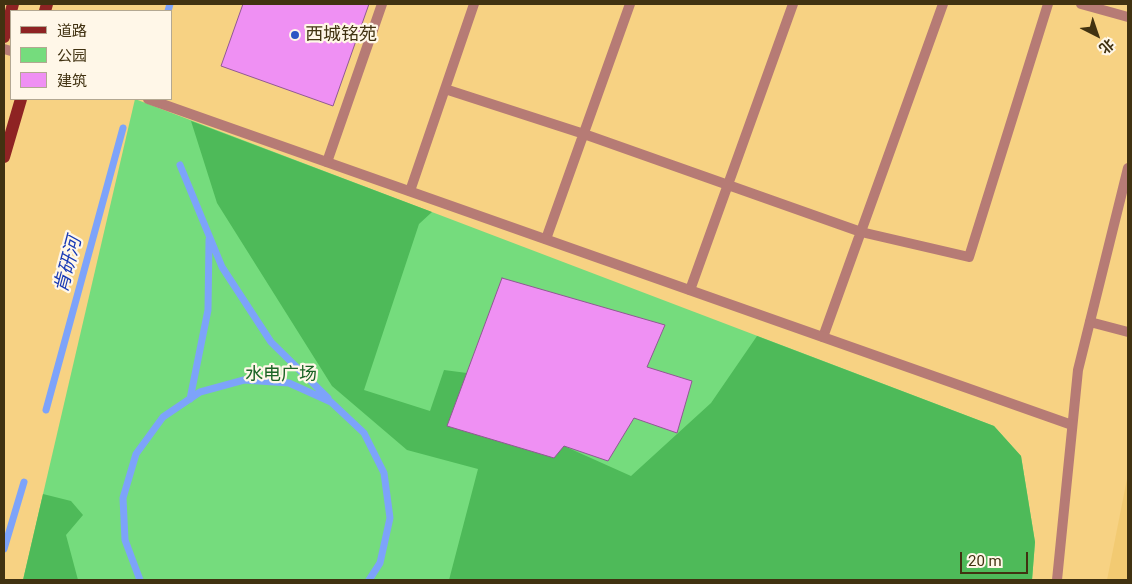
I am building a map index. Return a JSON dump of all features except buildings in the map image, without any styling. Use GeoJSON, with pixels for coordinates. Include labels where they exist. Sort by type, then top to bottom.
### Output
{"type":"FeatureCollection","features":[{"type":"Feature","properties":{"kind":"main road"},"geometry":{"type":"LineString","coordinates":[[4,37],[10,15]]}},
{"type":"Feature","properties":{"kind":"main road"},"geometry":{"type":"LineString","coordinates":[[4,157],[21,100]]}},
{"type":"Feature","properties":{"kind":"street"},"geometry":{"type":"LineString","coordinates":[[327,162],[382,4]]}},
{"type":"Feature","properties":{"kind":"street"},"geometry":{"type":"LineString","coordinates":[[410,191],[474,4]]}},
{"type":"Feature","properties":{"kind":"street"},"geometry":{"type":"LineString","coordinates":[[546,239],[630,4]]}},
{"type":"Feature","properties":{"kind":"street"},"geometry":{"type":"LineString","coordinates":[[690,290],[794,4]]}},
{"type":"Feature","properties":{"kind":"street"},"geometry":{"type":"LineString","coordinates":[[823,337],[943,4]]}},
{"type":"Feature","properties":{"kind":"street"},"geometry":{"type":"LineString","coordinates":[[445,89],[584,134],[861,232],[969,256],[1048,4]]}},
{"type":"Feature","properties":{"kind":"street"},"geometry":{"type":"LineString","coordinates":[[1081,4],[1128,17]]}},
{"type":"Feature","properties":{"kind":"street"},"geometry":{"type":"LineString","coordinates":[[151,100],[1072,425]]}},
{"type":"Feature","properties":{"kind":"street"},"geometry":{"type":"LineString","coordinates":[[1057,580],[1078,370],[1128,168]]}},
{"type":"Feature","properties":{"kind":"street"},"geometry":{"type":"LineString","coordinates":[[1090,322],[1128,332]]}},
{"type":"Feature","properties":{"kind":"shaded area"},"geometry":{"type":"Polygon","coordinates":[[[1128,474],[1128,580],[1107,580],[1128,474]]]}},
{"type":"Feature","properties":{"kind":"green space","name":"水电广场"},"geometry":{"type":"Polygon","coordinates":[[[135,100],[994,426],[1021,456],[1035,542],[1032,580],[23,580],[135,100]]]}},
{"type":"Feature","properties":{"kind":"green space"},"geometry":{"type":"Polygon","coordinates":[[[191,121],[432,212],[419,224],[364,390],[430,411],[444,370],[467,373],[564,446],[631,476],[711,403],[757,336],[994,426],[1021,456],[1035,542],[1032,580],[449,580],[478,469],[407,450],[332,386],[217,203],[191,121]]]}},
{"type":"Feature","properties":{"kind":"green space"},"geometry":{"type":"Polygon","coordinates":[[[43,494],[71,501],[83,515],[66,535],[78,580],[23,580],[43,494]]]}},
{"type":"Feature","properties":{"kind":"waterway","name":"肯研河"},"geometry":{"type":"LineString","coordinates":[[168,10],[170,4]]}},
{"type":"Feature","properties":{"kind":"waterway","name":"肯研河"},"geometry":{"type":"LineString","coordinates":[[46,410],[123,128]]}},
{"type":"Feature","properties":{"kind":"waterway"},"geometry":{"type":"LineString","coordinates":[[180,165],[222,267],[271,342],[328,398]]}},
{"type":"Feature","properties":{"kind":"waterway"},"geometry":{"type":"LineString","coordinates":[[190,399],[208,310],[209,240]]}},
{"type":"Feature","properties":{"kind":"waterway"},"geometry":{"type":"LineString","coordinates":[[140,580],[125,540],[123,498],[136,454],[163,417],[200,392],[244,380],[289,383],[331,402],[364,433],[384,473],[390,518],[380,563],[369,580]]}},
{"type":"Feature","properties":{"kind":"waterway","name":"肯研河"},"geometry":{"type":"LineString","coordinates":[[4,549],[24,482]]}},
{"type":"Feature","properties":{"kind":"place","name":"西城铭苑"},"geometry":{"type":"Point","coordinates":[295,35]}}]}
